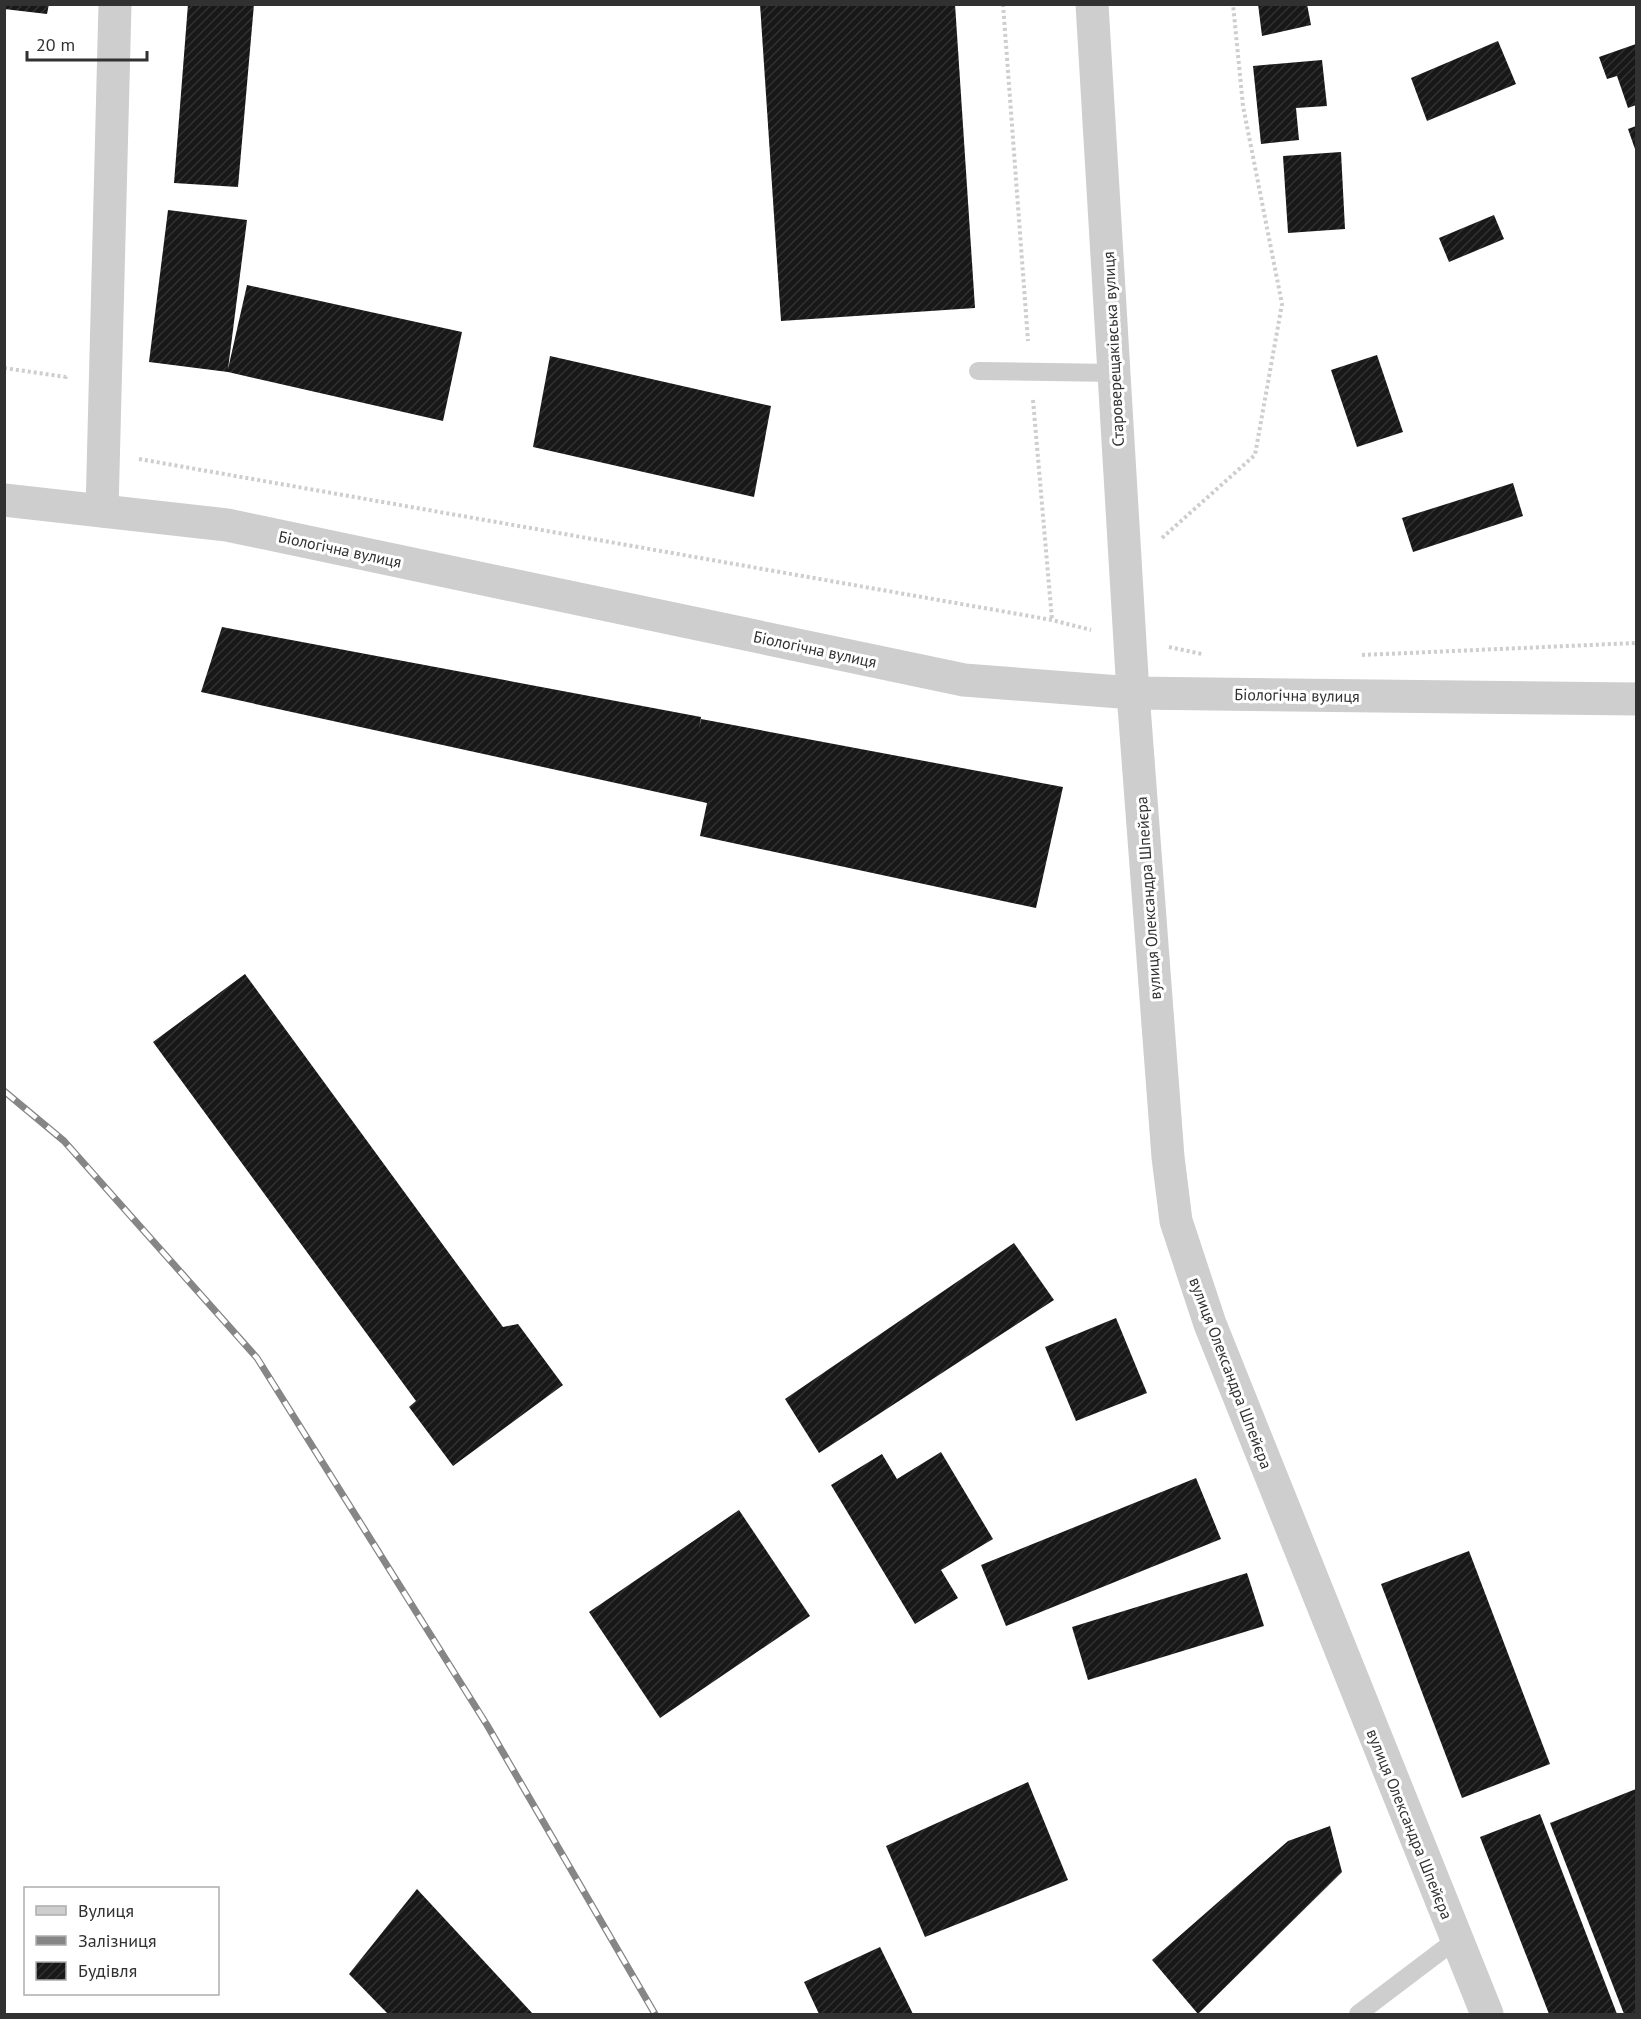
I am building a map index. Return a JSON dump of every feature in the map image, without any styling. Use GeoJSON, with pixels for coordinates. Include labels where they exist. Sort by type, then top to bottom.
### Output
{"type":"FeatureCollection","features":[{"type":"Feature","properties":{"kind":"street"},"geometry":{"type":"LineString","coordinates":[[102,511],[115,4]]}},
{"type":"Feature","properties":{"kind":"street","name":"Староверещаківська вулиця"},"geometry":{"type":"LineString","coordinates":[[1092,4],[1133,693]]}},
{"type":"Feature","properties":{"kind":"street","name":"Біологічна вулиця"},"geometry":{"type":"LineString","coordinates":[[4,500],[227,525],[964,680],[1133,693],[1636,699]]}},
{"type":"Feature","properties":{"kind":"street","name":"вулиця Олександра Шпейєра"},"geometry":{"type":"LineString","coordinates":[[1133,693],[1168,1157],[1176,1221],[1210,1324],[1487,2014]]}},
{"type":"Feature","properties":{"kind":"lane"},"geometry":{"type":"LineString","coordinates":[[978,371],[1114,373]]}},
{"type":"Feature","properties":{"kind":"lane"},"geometry":{"type":"LineString","coordinates":[[1358,2014],[1457,1939]]}},
{"type":"Feature","properties":{"kind":"path"},"geometry":{"type":"LineString","coordinates":[[1003,4],[1052,620]]}},
{"type":"Feature","properties":{"kind":"path"},"geometry":{"type":"LineString","coordinates":[[1126,571],[1255,455],[1282,304],[1243,106],[1233,4]]}},
{"type":"Feature","properties":{"kind":"path"},"geometry":{"type":"LineString","coordinates":[[66,378],[105,388]]}},
{"type":"Feature","properties":{"kind":"path"},"geometry":{"type":"LineString","coordinates":[[134,458],[1052,620],[1130,640],[1205,655]]}},
{"type":"Feature","properties":{"kind":"path"},"geometry":{"type":"LineString","coordinates":[[1354,656],[1636,644]]}},
{"type":"Feature","properties":{"kind":"building"},"geometry":{"type":"Polygon","coordinates":[[[4,4],[49,4],[47,14],[4,9],[4,4]]]}},
{"type":"Feature","properties":{"kind":"building"},"geometry":{"type":"Polygon","coordinates":[[[188,4],[254,4],[238,187],[174,183],[188,4]]]}},
{"type":"Feature","properties":{"kind":"building"},"geometry":{"type":"Polygon","coordinates":[[[760,4],[955,4],[975,308],[781,321],[760,4]]]}},
{"type":"Feature","properties":{"kind":"building"},"geometry":{"type":"Polygon","coordinates":[[[1258,4],[1307,4],[1311,25],[1262,36],[1258,4]]]}},
{"type":"Feature","properties":{"kind":"building"},"geometry":{"type":"Polygon","coordinates":[[[1498,41],[1516,84],[1427,121],[1411,78],[1498,41]]]}},
{"type":"Feature","properties":{"kind":"building"},"geometry":{"type":"Polygon","coordinates":[[[1636,44],[1636,105],[1628,108],[1617,76],[1607,79],[1599,57],[1636,44]]]}},
{"type":"Feature","properties":{"kind":"building"},"geometry":{"type":"Polygon","coordinates":[[[1322,60],[1327,106],[1296,108],[1299,140],[1261,144],[1253,66],[1322,60]]]}},
{"type":"Feature","properties":{"kind":"building"},"geometry":{"type":"Polygon","coordinates":[[[1636,126],[1636,152],[1628,129],[1636,126]]]}},
{"type":"Feature","properties":{"kind":"building"},"geometry":{"type":"Polygon","coordinates":[[[1341,152],[1345,229],[1288,233],[1283,156],[1341,152]]]}},
{"type":"Feature","properties":{"kind":"building"},"geometry":{"type":"Polygon","coordinates":[[[168,210],[247,220],[228,369],[247,285],[462,332],[443,421],[228,372],[149,362],[168,210]]]}},
{"type":"Feature","properties":{"kind":"building"},"geometry":{"type":"Polygon","coordinates":[[[1494,215],[1504,239],[1449,262],[1439,238],[1494,215]]]}},
{"type":"Feature","properties":{"kind":"building"},"geometry":{"type":"Polygon","coordinates":[[[1377,355],[1403,432],[1357,447],[1331,370],[1377,355]]]}},
{"type":"Feature","properties":{"kind":"building"},"geometry":{"type":"Polygon","coordinates":[[[550,356],[771,406],[754,497],[533,447],[550,356]]]}},
{"type":"Feature","properties":{"kind":"building"},"geometry":{"type":"Polygon","coordinates":[[[1513,483],[1523,516],[1413,552],[1402,518],[1513,483]]]}},
{"type":"Feature","properties":{"kind":"building"},"geometry":{"type":"Polygon","coordinates":[[[222,627],[701,717],[699,730],[701,719],[1063,787],[1036,908],[700,836],[707,803],[201,692],[222,627]]]}},
{"type":"Feature","properties":{"kind":"building"},"geometry":{"type":"Polygon","coordinates":[[[245,974],[503,1327],[518,1324],[563,1385],[453,1466],[409,1407],[416,1401],[153,1042],[245,974]]]}},
{"type":"Feature","properties":{"kind":"building"},"geometry":{"type":"Polygon","coordinates":[[[1014,1243],[1054,1300],[819,1453],[785,1399],[1014,1243]]]}},
{"type":"Feature","properties":{"kind":"building"},"geometry":{"type":"Polygon","coordinates":[[[1116,1318],[1147,1393],[1076,1421],[1045,1347],[1116,1318]]]}},
{"type":"Feature","properties":{"kind":"building"},"geometry":{"type":"Polygon","coordinates":[[[941,1452],[993,1539],[941,1570],[958,1598],[915,1624],[831,1485],[882,1454],[897,1479],[941,1452]]]}},
{"type":"Feature","properties":{"kind":"building"},"geometry":{"type":"Polygon","coordinates":[[[1196,1478],[1221,1539],[1006,1626],[981,1565],[1196,1478]]]}},
{"type":"Feature","properties":{"kind":"building"},"geometry":{"type":"Polygon","coordinates":[[[739,1510],[810,1616],[660,1718],[589,1612],[739,1510]]]}},
{"type":"Feature","properties":{"kind":"building"},"geometry":{"type":"Polygon","coordinates":[[[1469,1551],[1550,1764],[1462,1798],[1381,1584],[1469,1551]]]}},
{"type":"Feature","properties":{"kind":"building"},"geometry":{"type":"Polygon","coordinates":[[[1247,1573],[1264,1626],[1088,1680],[1072,1627],[1247,1573]]]}},
{"type":"Feature","properties":{"kind":"building"},"geometry":{"type":"Polygon","coordinates":[[[1028,1782],[1068,1880],[925,1937],[886,1846],[1028,1782]]]}},
{"type":"Feature","properties":{"kind":"building"},"geometry":{"type":"Polygon","coordinates":[[[1636,1789],[1636,2014],[1624,2014],[1550,1823],[1636,1789]]]}},
{"type":"Feature","properties":{"kind":"building"},"geometry":{"type":"Polygon","coordinates":[[[1540,1814],[1617,2014],[1549,2014],[1480,1837],[1540,1814]]]}},
{"type":"Feature","properties":{"kind":"building"},"geometry":{"type":"Polygon","coordinates":[[[1330,1826],[1342,1872],[1198,2014],[1152,1960],[1288,1841],[1330,1826]]]}},
{"type":"Feature","properties":{"kind":"building"},"geometry":{"type":"Polygon","coordinates":[[[417,1889],[533,2014],[388,2014],[349,1974],[417,1889]]]}},
{"type":"Feature","properties":{"kind":"building"},"geometry":{"type":"Polygon","coordinates":[[[880,1947],[913,2014],[819,2014],[804,1982],[880,1947]]]}},
{"type":"Feature","properties":{"kind":"railway"},"geometry":{"type":"LineString","coordinates":[[4,1091],[64,1141],[257,1358],[487,1725],[655,2014]]}}]}
